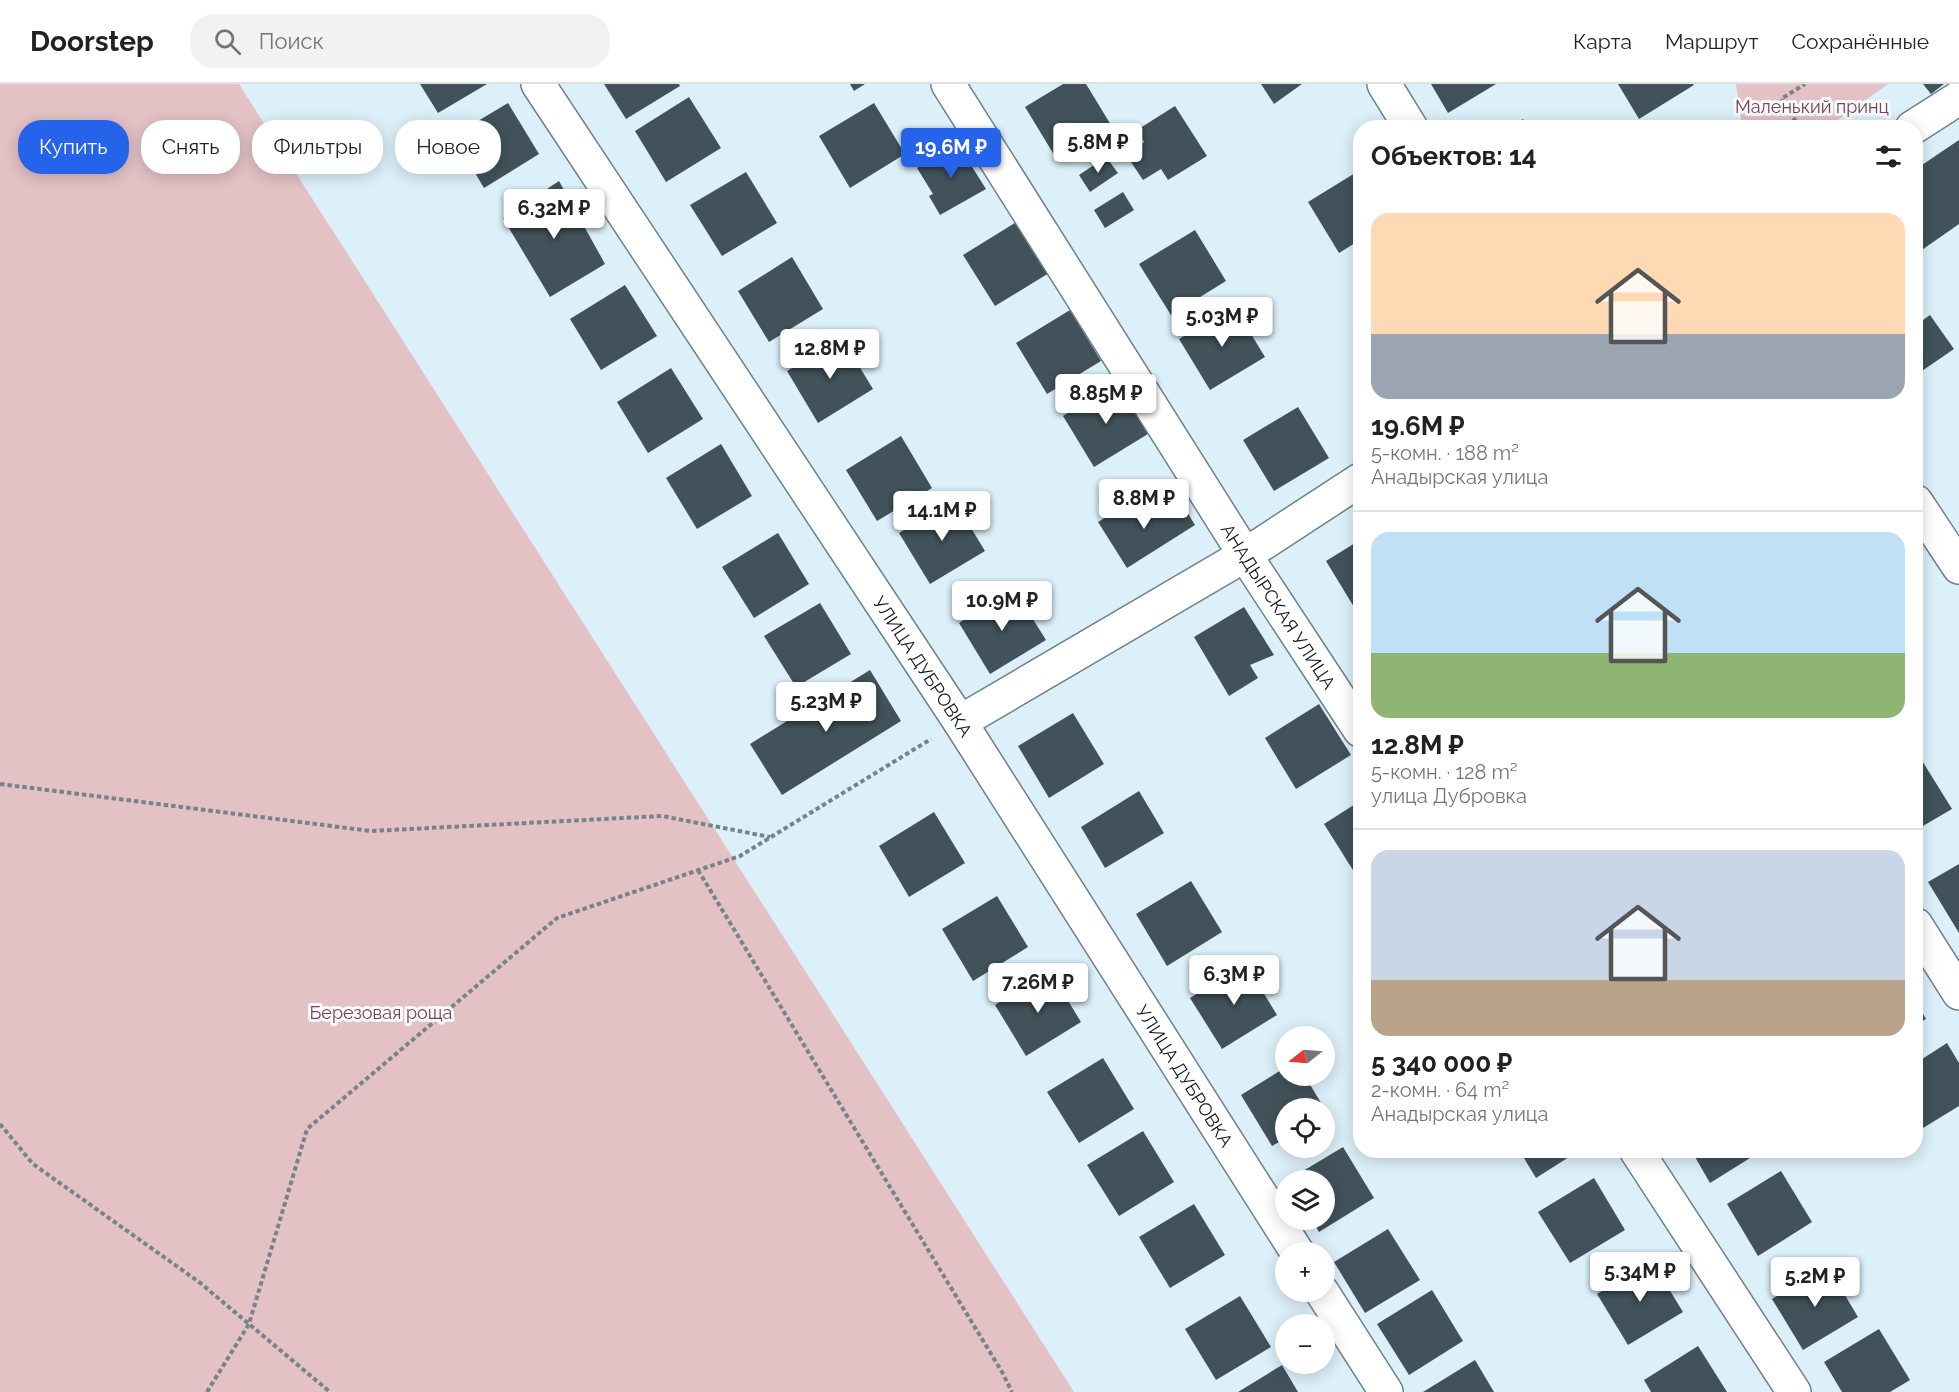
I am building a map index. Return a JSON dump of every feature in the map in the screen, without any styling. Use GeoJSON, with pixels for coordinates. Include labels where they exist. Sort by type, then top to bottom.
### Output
{"type":"FeatureCollection","features":[{"type":"Feature","properties":{"kind":"street","name":"УЛИЦА ДУБРОВКА"},"geometry":{"type":"LineString","coordinates":[[538,84],[960,722],[1291,1242]]}},
{"type":"Feature","properties":{"kind":"street","name":"АНАДЫРСКАЯ УЛИЦА"},"geometry":{"type":"LineString","coordinates":[[948,84],[1245,555],[1353,719]]}},
{"type":"Feature","properties":{"kind":"street"},"geometry":{"type":"LineString","coordinates":[[1384,84],[1406,120]]}},
{"type":"Feature","properties":{"kind":"street"},"geometry":{"type":"LineString","coordinates":[[1923,121],[1959,98]]}},
{"type":"Feature","properties":{"kind":"street"},"geometry":{"type":"LineString","coordinates":[[960,722],[1245,555],[1353,485]]}},
{"type":"Feature","properties":{"kind":"street"},"geometry":{"type":"LineString","coordinates":[[1923,513],[1959,567]]}},
{"type":"Feature","properties":{"kind":"street"},"geometry":{"type":"LineString","coordinates":[[1923,936],[1959,993]]}},
{"type":"Feature","properties":{"kind":"street"},"geometry":{"type":"LineString","coordinates":[[1641,1158],[1794,1392]]}},
{"type":"Feature","properties":{"kind":"street"},"geometry":{"type":"LineString","coordinates":[[1328,1302],[1386,1392]]}},
{"type":"Feature","properties":{"kind":"path"},"geometry":{"type":"LineString","coordinates":[[1795,120],[1781,99],[1805,84]]}},
{"type":"Feature","properties":{"kind":"path"},"geometry":{"type":"LineString","coordinates":[[207,1392],[249,1324],[306,1129],[557,918],[740,856],[960,722]]}},
{"type":"Feature","properties":{"kind":"path"},"geometry":{"type":"LineString","coordinates":[[0,784],[370,831],[663,816],[770,837]]}},
{"type":"Feature","properties":{"kind":"path"},"geometry":{"type":"LineString","coordinates":[[698,870],[1012,1392]]}},
{"type":"Feature","properties":{"kind":"path"},"geometry":{"type":"LineString","coordinates":[[0,1124],[33,1164],[199,1282],[330,1392]]}},
{"type":"Feature","properties":{"kind":"green space","name":"Березовая роща"},"geometry":{"type":"Polygon","coordinates":[[[0,84],[239,84],[262,120],[252,120],[252,174],[296,174],[1074,1392],[0,1392],[0,84]]]}},
{"type":"Feature","properties":{"kind":"green space","name":"Маленький принц"},"geometry":{"type":"Polygon","coordinates":[[[1736,84],[1888,84],[1838,120],[1741,120],[1736,84]]]}},
{"type":"Feature","properties":{"kind":"building"},"geometry":{"type":"Polygon","coordinates":[[[420,84],[487,84],[438,113],[420,84]]]}},
{"type":"Feature","properties":{"kind":"building"},"geometry":{"type":"Polygon","coordinates":[[[604,84],[679,84],[680,86],[626,119],[604,84]]]}},
{"type":"Feature","properties":{"kind":"building"},"geometry":{"type":"Polygon","coordinates":[[[850,84],[865,84],[854,91],[850,84]]]}},
{"type":"Feature","properties":{"kind":"building"},"geometry":{"type":"Polygon","coordinates":[[[1063,84],[1086,84],[1111,125],[1056,158],[1025,107],[1063,84]]]}},
{"type":"Feature","properties":{"kind":"building"},"geometry":{"type":"Polygon","coordinates":[[[1261,84],[1302,84],[1274,104],[1261,84]]]}},
{"type":"Feature","properties":{"kind":"building"},"geometry":{"type":"Polygon","coordinates":[[[1431,84],[1496,84],[1448,113],[1431,84]]]}},
{"type":"Feature","properties":{"kind":"building"},"geometry":{"type":"Polygon","coordinates":[[[1618,84],[1693,84],[1694,85],[1639,119],[1618,84]]]}},
{"type":"Feature","properties":{"kind":"building"},"geometry":{"type":"Polygon","coordinates":[[[1923,84],[1944,84],[1931,94],[1923,84]]]}},
{"type":"Feature","properties":{"kind":"building"},"geometry":{"type":"Polygon","coordinates":[[[689,97],[721,148],[666,182],[635,131],[689,97]]]}},
{"type":"Feature","properties":{"kind":"building"},"geometry":{"type":"Polygon","coordinates":[[[508,103],[539,154],[484,188],[476,174],[501,174],[501,120],[480,120],[508,103]]]}},
{"type":"Feature","properties":{"kind":"building"},"geometry":{"type":"Polygon","coordinates":[[[874,103],[905,154],[850,188],[819,136],[874,103]]]}},
{"type":"Feature","properties":{"kind":"building"},"geometry":{"type":"Polygon","coordinates":[[[1175,106],[1207,156],[1168,180],[1161,169],[1143,180],[1125,153],[1144,142],[1137,130],[1175,106]]]}},
{"type":"Feature","properties":{"kind":"building"},"geometry":{"type":"Polygon","coordinates":[[[1959,140],[1959,224],[1923,249],[1923,164],[1959,140]]]}},
{"type":"Feature","properties":{"kind":"building"},"geometry":{"type":"Polygon","coordinates":[[[957,143],[986,189],[940,215],[929,196],[933,194],[917,168],[957,143]]]}},
{"type":"Feature","properties":{"kind":"building"},"geometry":{"type":"Polygon","coordinates":[[[1106,157],[1118,173],[1090,192],[1079,175],[1106,157]]]}},
{"type":"Feature","properties":{"kind":"building"},"geometry":{"type":"Polygon","coordinates":[[[746,172],[777,223],[722,256],[690,205],[746,172]]]}},
{"type":"Feature","properties":{"kind":"building"},"geometry":{"type":"Polygon","coordinates":[[[1353,174],[1353,244],[1339,253],[1308,202],[1353,174]]]}},
{"type":"Feature","properties":{"kind":"building"},"geometry":{"type":"Polygon","coordinates":[[[559,181],[605,264],[550,297],[503,218],[559,181]]]}},
{"type":"Feature","properties":{"kind":"building"},"geometry":{"type":"Polygon","coordinates":[[[1123,192],[1134,210],[1105,228],[1094,210],[1123,192]]]}},
{"type":"Feature","properties":{"kind":"building"},"geometry":{"type":"Polygon","coordinates":[[[1018,221],[1049,273],[995,306],[963,255],[1018,221]]]}},
{"type":"Feature","properties":{"kind":"building"},"geometry":{"type":"Polygon","coordinates":[[[1195,230],[1226,281],[1171,315],[1139,264],[1195,230]]]}},
{"type":"Feature","properties":{"kind":"building"},"geometry":{"type":"Polygon","coordinates":[[[792,257],[823,309],[769,342],[738,291],[792,257]]]}},
{"type":"Feature","properties":{"kind":"building"},"geometry":{"type":"Polygon","coordinates":[[[625,285],[657,336],[601,370],[570,319],[625,285]]]}},
{"type":"Feature","properties":{"kind":"building"},"geometry":{"type":"Polygon","coordinates":[[[1234,306],[1265,357],[1210,390],[1179,339],[1234,306]]]}},
{"type":"Feature","properties":{"kind":"building"},"geometry":{"type":"Polygon","coordinates":[[[1070,310],[1101,361],[1047,394],[1016,343],[1070,310]]]}},
{"type":"Feature","properties":{"kind":"building"},"geometry":{"type":"Polygon","coordinates":[[[1930,315],[1954,349],[1923,370],[1923,320],[1930,315]]]}},
{"type":"Feature","properties":{"kind":"building"},"geometry":{"type":"Polygon","coordinates":[[[842,338],[873,389],[818,423],[787,371],[842,338]]]}},
{"type":"Feature","properties":{"kind":"building"},"geometry":{"type":"Polygon","coordinates":[[[671,368],[703,419],[648,453],[617,402],[671,368]]]}},
{"type":"Feature","properties":{"kind":"building"},"geometry":{"type":"Polygon","coordinates":[[[1117,383],[1148,434],[1094,467],[1063,416],[1117,383]]]}},
{"type":"Feature","properties":{"kind":"building"},"geometry":{"type":"Polygon","coordinates":[[[1298,407],[1329,458],[1274,491],[1243,440],[1298,407]]]}},
{"type":"Feature","properties":{"kind":"building"},"geometry":{"type":"Polygon","coordinates":[[[901,436],[932,488],[877,521],[846,470],[901,436]]]}},
{"type":"Feature","properties":{"kind":"building"},"geometry":{"type":"Polygon","coordinates":[[[721,444],[752,496],[697,529],[666,478],[721,444]]]}},
{"type":"Feature","properties":{"kind":"building"},"geometry":{"type":"Polygon","coordinates":[[[1179,499],[1195,525],[1127,568],[1098,522],[1130,502],[1135,511],[1147,503],[1154,515],[1179,499]]]}},
{"type":"Feature","properties":{"kind":"building"},"geometry":{"type":"Polygon","coordinates":[[[954,500],[985,551],[930,584],[899,533],[954,500]]]}},
{"type":"Feature","properties":{"kind":"building"},"geometry":{"type":"Polygon","coordinates":[[[778,533],[809,584],[754,618],[722,567],[778,533]]]}},
{"type":"Feature","properties":{"kind":"building"},"geometry":{"type":"Polygon","coordinates":[[[1353,544],[1353,605],[1326,561],[1353,544]]]}},
{"type":"Feature","properties":{"kind":"building"},"geometry":{"type":"Polygon","coordinates":[[[1014,589],[1046,640],[990,674],[959,623],[1014,589]]]}},
{"type":"Feature","properties":{"kind":"building"},"geometry":{"type":"Polygon","coordinates":[[[820,603],[851,654],[796,687],[764,636],[820,603]]]}},
{"type":"Feature","properties":{"kind":"building"},"geometry":{"type":"Polygon","coordinates":[[[1244,607],[1274,655],[1250,665],[1258,678],[1229,696],[1194,637],[1244,607]]]}},
{"type":"Feature","properties":{"kind":"building"},"geometry":{"type":"Polygon","coordinates":[[[870,670],[901,721],[782,795],[750,744],[870,670]]]}},
{"type":"Feature","properties":{"kind":"building"},"geometry":{"type":"Polygon","coordinates":[[[1319,704],[1351,755],[1296,789],[1265,738],[1319,704]]]}},
{"type":"Feature","properties":{"kind":"building"},"geometry":{"type":"Polygon","coordinates":[[[1073,713],[1104,764],[1049,798],[1018,746],[1073,713]]]}},
{"type":"Feature","properties":{"kind":"building"},"geometry":{"type":"Polygon","coordinates":[[[1923,762],[1952,809],[1923,826],[1923,762]]]}},
{"type":"Feature","properties":{"kind":"building"},"geometry":{"type":"Polygon","coordinates":[[[1139,791],[1164,833],[1105,868],[1081,827],[1139,791]]]}},
{"type":"Feature","properties":{"kind":"building"},"geometry":{"type":"Polygon","coordinates":[[[1353,805],[1353,870],[1324,824],[1353,805]]]}},
{"type":"Feature","properties":{"kind":"building"},"geometry":{"type":"Polygon","coordinates":[[[934,812],[965,863],[909,897],[879,846],[934,812]]]}},
{"type":"Feature","properties":{"kind":"building"},"geometry":{"type":"Polygon","coordinates":[[[1959,864],[1959,933],[1928,882],[1959,864]]]}},
{"type":"Feature","properties":{"kind":"building"},"geometry":{"type":"Polygon","coordinates":[[[1191,881],[1222,932],[1167,966],[1136,914],[1191,881]]]}},
{"type":"Feature","properties":{"kind":"building"},"geometry":{"type":"Polygon","coordinates":[[[997,896],[1028,947],[973,981],[942,929],[997,896]]]}},
{"type":"Feature","properties":{"kind":"building"},"geometry":{"type":"Polygon","coordinates":[[[1246,964],[1277,1015],[1222,1049],[1190,998],[1246,964]]]}},
{"type":"Feature","properties":{"kind":"building"},"geometry":{"type":"Polygon","coordinates":[[[1050,971],[1081,1022],[1026,1056],[995,1005],[1050,971]]]}},
{"type":"Feature","properties":{"kind":"building"},"geometry":{"type":"Polygon","coordinates":[[[1947,1043],[1959,1063],[1959,1106],[1923,1128],[1923,1058],[1947,1043]]]}},
{"type":"Feature","properties":{"kind":"building"},"geometry":{"type":"Polygon","coordinates":[[[1103,1058],[1134,1109],[1079,1143],[1047,1092],[1103,1058]]]}},
{"type":"Feature","properties":{"kind":"building"},"geometry":{"type":"Polygon","coordinates":[[[1275,1074],[1275,1086],[1311,1086],[1318,1098],[1275,1098],[1275,1144],[1272,1146],[1241,1095],[1275,1074]]]}},
{"type":"Feature","properties":{"kind":"building"},"geometry":{"type":"Polygon","coordinates":[[[1143,1131],[1174,1182],[1119,1216],[1087,1165],[1143,1131]]]}},
{"type":"Feature","properties":{"kind":"building"},"geometry":{"type":"Polygon","coordinates":[[[1343,1147],[1374,1198],[1335,1222],[1335,1170],[1305,1170],[1325,1158],[1335,1158],[1335,1152],[1343,1147]]]}},
{"type":"Feature","properties":{"kind":"building"},"geometry":{"type":"Polygon","coordinates":[[[1524,1158],[1567,1158],[1536,1178],[1524,1158]]]}},
{"type":"Feature","properties":{"kind":"building"},"geometry":{"type":"Polygon","coordinates":[[[1696,1158],[1750,1158],[1710,1183],[1696,1158]]]}},
{"type":"Feature","properties":{"kind":"building"},"geometry":{"type":"Polygon","coordinates":[[[1781,1171],[1812,1222],[1758,1256],[1727,1204],[1781,1171]]]}},
{"type":"Feature","properties":{"kind":"building"},"geometry":{"type":"Polygon","coordinates":[[[1594,1178],[1625,1230],[1570,1263],[1538,1212],[1594,1178]]]}},
{"type":"Feature","properties":{"kind":"building"},"geometry":{"type":"Polygon","coordinates":[[[1194,1204],[1225,1255],[1170,1288],[1139,1237],[1194,1204]]]}},
{"type":"Feature","properties":{"kind":"building"},"geometry":{"type":"Polygon","coordinates":[[[1388,1229],[1420,1280],[1365,1313],[1335,1261],[1388,1229]]]}},
{"type":"Feature","properties":{"kind":"building"},"geometry":{"type":"Polygon","coordinates":[[[1652,1261],[1683,1312],[1628,1345],[1597,1294],[1652,1261]]]}},
{"type":"Feature","properties":{"kind":"building"},"geometry":{"type":"Polygon","coordinates":[[[1827,1265],[1858,1317],[1803,1350],[1772,1299],[1827,1265]]]}},
{"type":"Feature","properties":{"kind":"building"},"geometry":{"type":"Polygon","coordinates":[[[1432,1290],[1463,1341],[1409,1375],[1377,1324],[1432,1290]]]}},
{"type":"Feature","properties":{"kind":"building"},"geometry":{"type":"Polygon","coordinates":[[[1240,1296],[1271,1347],[1216,1380],[1185,1329],[1240,1296]]]}},
{"type":"Feature","properties":{"kind":"building"},"geometry":{"type":"Polygon","coordinates":[[[1879,1329],[1910,1380],[1890,1392],[1842,1392],[1824,1362],[1879,1329]]]}},
{"type":"Feature","properties":{"kind":"building"},"geometry":{"type":"Polygon","coordinates":[[[1698,1346],[1727,1392],[1651,1392],[1644,1380],[1698,1346]]]}},
{"type":"Feature","properties":{"kind":"building"},"geometry":{"type":"Polygon","coordinates":[[[1475,1360],[1494,1392],[1423,1392],[1475,1360]]]}},
{"type":"Feature","properties":{"kind":"building"},"geometry":{"type":"Polygon","coordinates":[[[1275,1369],[1275,1374],[1287,1374],[1298,1392],[1238,1392],[1275,1369]]]}}]}
